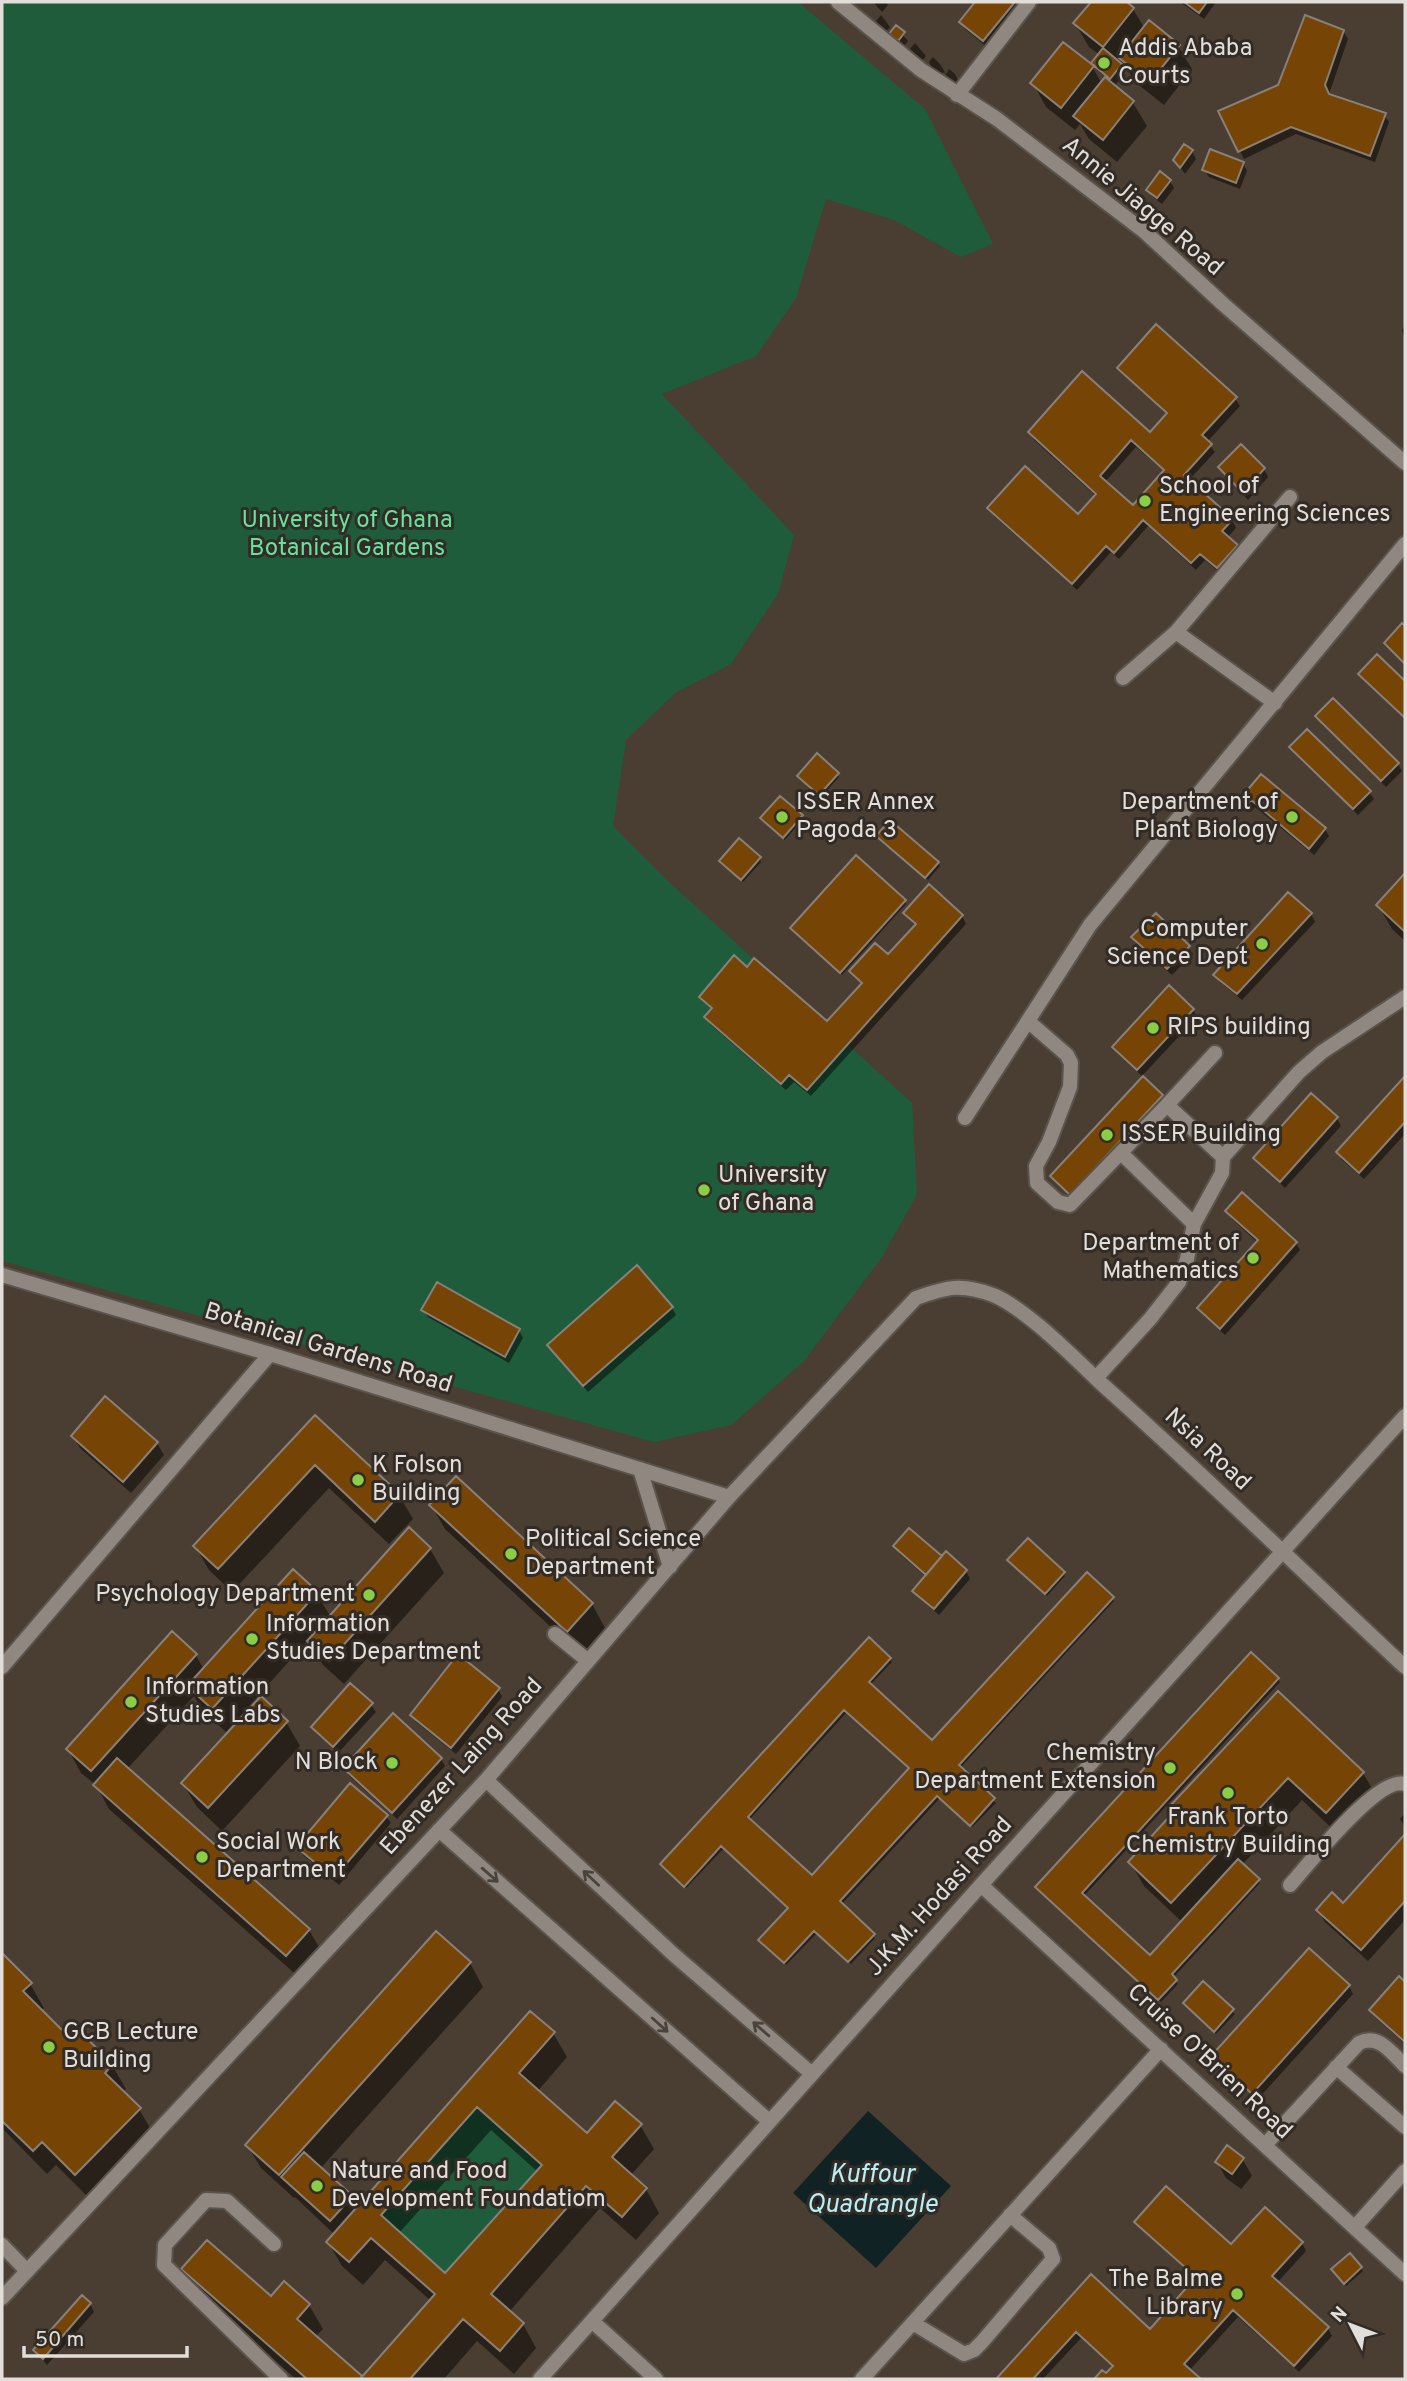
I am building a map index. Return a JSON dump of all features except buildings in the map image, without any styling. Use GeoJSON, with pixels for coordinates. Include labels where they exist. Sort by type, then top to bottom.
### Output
{"type":"FeatureCollection","features":[{"type":"Feature","properties":{"kind":"street","name":"Annie Jiagge Road"},"geometry":{"type":"LineString","coordinates":[[838,2],[911,62],[997,119],[1145,232],[1405,463]]}},
{"type":"Feature","properties":{"kind":"street"},"geometry":{"type":"LineString","coordinates":[[957,95],[1030,2]]}},
{"type":"Feature","properties":{"kind":"street"},"geometry":{"type":"LineString","coordinates":[[1123,678],[1177,632],[1290,497]]}},
{"type":"Feature","properties":{"kind":"street"},"geometry":{"type":"LineString","coordinates":[[965,1118],[1090,925],[1405,544]]}},
{"type":"Feature","properties":{"kind":"street"},"geometry":{"type":"LineString","coordinates":[[1177,632],[1275,703]]}},
{"type":"Feature","properties":{"kind":"street"},"geometry":{"type":"LineString","coordinates":[[1096,1378],[1180,1282],[1194,1224],[1222,1173],[1223,1157],[1299,1072],[1322,1052],[1405,997]]}},
{"type":"Feature","properties":{"kind":"street"},"geometry":{"type":"LineString","coordinates":[[1029,1022],[1066,1055],[1071,1063],[1070,1087],[1049,1142],[1036,1166],[1037,1183],[1058,1202],[1070,1205],[1216,1053]]}},
{"type":"Feature","properties":{"kind":"street"},"geometry":{"type":"LineString","coordinates":[[1167,1105],[1223,1157]]}},
{"type":"Feature","properties":{"kind":"street"},"geometry":{"type":"LineString","coordinates":[[1121,1153],[1194,1224]]}},
{"type":"Feature","properties":{"kind":"street","name":"Botanical Gardens Road"},"geometry":{"type":"LineString","coordinates":[[2,1275],[270,1354],[729,1497]]}},
{"type":"Feature","properties":{"kind":"street","name":"Nsia Road"},"geometry":{"type":"LineString","coordinates":[[964,1286],[995,1296],[1016,1308],[1096,1378],[1405,1667]]}},
{"type":"Feature","properties":{"kind":"street","name":"Ebenezer Laing Road"},"geometry":{"type":"LineString","coordinates":[[2,2298],[486,1780],[729,1497],[916,1298],[947,1288],[964,1286]]}},
{"type":"Feature","properties":{"kind":"street"},"geometry":{"type":"LineString","coordinates":[[2,1667],[270,1354]]}},
{"type":"Feature","properties":{"kind":"street","name":"J.K.M. Hodasi Road"},"geometry":{"type":"LineString","coordinates":[[540,2379],[1405,1416]]}},
{"type":"Feature","properties":{"kind":"street"},"geometry":{"type":"LineString","coordinates":[[640,1469],[670,1567]]}},
{"type":"Feature","properties":{"kind":"street"},"geometry":{"type":"LineString","coordinates":[[555,1634],[587,1660]]}},
{"type":"Feature","properties":{"kind":"street"},"geometry":{"type":"LineString","coordinates":[[486,1780],[673,1954],[813,2074]]}},
{"type":"Feature","properties":{"kind":"street"},"geometry":{"type":"LineString","coordinates":[[1290,1885],[1359,1807],[1386,1787],[1400,1782],[1405,1784]]}},
{"type":"Feature","properties":{"kind":"street"},"geometry":{"type":"LineString","coordinates":[[439,1830],[769,2121]]}},
{"type":"Feature","properties":{"kind":"street","name":"Cruise O'Brien Road"},"geometry":{"type":"LineString","coordinates":[[981,1885],[1405,2274]]}},
{"type":"Feature","properties":{"kind":"street"},"geometry":{"type":"LineString","coordinates":[[1265,2145],[1359,2043],[1365,2040],[1378,2041],[1405,2066]]}},
{"type":"Feature","properties":{"kind":"street"},"geometry":{"type":"LineString","coordinates":[[862,2379],[1161,2049]]}},
{"type":"Feature","properties":{"kind":"street"},"geometry":{"type":"LineString","coordinates":[[1336,2067],[1405,2127]]}},
{"type":"Feature","properties":{"kind":"street"},"geometry":{"type":"LineString","coordinates":[[1354,2227],[1405,2171]]}},
{"type":"Feature","properties":{"kind":"street"},"geometry":{"type":"LineString","coordinates":[[274,2245],[227,2201],[206,2200],[165,2245],[164,2265],[281,2379]]}},
{"type":"Feature","properties":{"kind":"street"},"geometry":{"type":"LineString","coordinates":[[913,2323],[964,2354],[974,2350],[982,2342],[1053,2259],[1049,2248],[1010,2216]]}},
{"type":"Feature","properties":{"kind":"street"},"geometry":{"type":"LineString","coordinates":[[2,2245],[27,2271]]}},
{"type":"Feature","properties":{"kind":"street"},"geometry":{"type":"LineString","coordinates":[[592,2321],[656,2379]]}},
{"type":"Feature","properties":{"kind":"shaded area","name":"University of Ghana"},"geometry":{"type":"Polygon","coordinates":[[[2,2],[1405,2],[1405,2379],[2,2379],[2,2]]]}},
{"type":"Feature","properties":{"kind":"green space","name":"University of Ghana Botanical Gardens"},"geometry":{"type":"Polygon","coordinates":[[[2,2],[798,2],[925,109],[993,244],[961,257],[894,220],[826,199],[796,298],[756,356],[662,394],[794,535],[778,594],[731,664],[675,693],[626,740],[613,826],[669,882],[912,1103],[917,1194],[882,1257],[804,1361],[731,1425],[654,1442],[2,1261],[2,2]]]}},
{"type":"Feature","properties":{"kind":"green space"},"geometry":{"type":"Polygon","coordinates":[[[477,2107],[542,2165],[445,2273],[381,2215],[477,2107]]]}},
{"type":"Feature","properties":{"kind":"water","name":"Kuffour Quadrangle"},"geometry":{"type":"Polygon","coordinates":[[[868,2111],[951,2186],[876,2268],[793,2193],[868,2111]]]}},
{"type":"Feature","properties":{"kind":"place","name":"Addis Ababa Courts"},"geometry":{"type":"Point","coordinates":[1104,63]}},
{"type":"Feature","properties":{"kind":"place","name":"School of Engineering Sciences"},"geometry":{"type":"Point","coordinates":[1145,501]}},
{"type":"Feature","properties":{"kind":"place","name":"ISSER Annex Pagoda 3"},"geometry":{"type":"Point","coordinates":[782,817]}},
{"type":"Feature","properties":{"kind":"place","name":"Department of Plant Biology"},"geometry":{"type":"Point","coordinates":[1292,817]}},
{"type":"Feature","properties":{"kind":"place","name":"Computer Science Dept"},"geometry":{"type":"Point","coordinates":[1262,944]}},
{"type":"Feature","properties":{"kind":"place","name":"RIPS building"},"geometry":{"type":"Point","coordinates":[1153,1028]}},
{"type":"Feature","properties":{"kind":"place","name":"ISSER Building"},"geometry":{"type":"Point","coordinates":[1107,1135]}},
{"type":"Feature","properties":{"kind":"place","name":"University of Ghana"},"geometry":{"type":"Point","coordinates":[704,1190]}},
{"type":"Feature","properties":{"kind":"place","name":"Department of Mathematics"},"geometry":{"type":"Point","coordinates":[1253,1258]}},
{"type":"Feature","properties":{"kind":"place","name":"K Folson Building"},"geometry":{"type":"Point","coordinates":[358,1480]}},
{"type":"Feature","properties":{"kind":"place","name":"Political Science Department"},"geometry":{"type":"Point","coordinates":[511,1554]}},
{"type":"Feature","properties":{"kind":"place","name":"Psychology Department"},"geometry":{"type":"Point","coordinates":[369,1595]}},
{"type":"Feature","properties":{"kind":"place","name":"Information Studies Department"},"geometry":{"type":"Point","coordinates":[252,1639]}},
{"type":"Feature","properties":{"kind":"place","name":"Information Studies Labs"},"geometry":{"type":"Point","coordinates":[131,1702]}},
{"type":"Feature","properties":{"kind":"place","name":"N Block"},"geometry":{"type":"Point","coordinates":[392,1763]}},
{"type":"Feature","properties":{"kind":"place","name":"Chemistry Department Extension"},"geometry":{"type":"Point","coordinates":[1170,1768]}},
{"type":"Feature","properties":{"kind":"place","name":"Frank Torto Chemistry Building"},"geometry":{"type":"Point","coordinates":[1228,1793]}},
{"type":"Feature","properties":{"kind":"place","name":"Social Work Department"},"geometry":{"type":"Point","coordinates":[202,1857]}},
{"type":"Feature","properties":{"kind":"place","name":"GCB Lecture Building"},"geometry":{"type":"Point","coordinates":[49,2047]}},
{"type":"Feature","properties":{"kind":"place","name":"Nature and Food Development Foundatiom"},"geometry":{"type":"Point","coordinates":[317,2186]}},
{"type":"Feature","properties":{"kind":"place","name":"The Balme Library"},"geometry":{"type":"Point","coordinates":[1237,2294]}}]}
